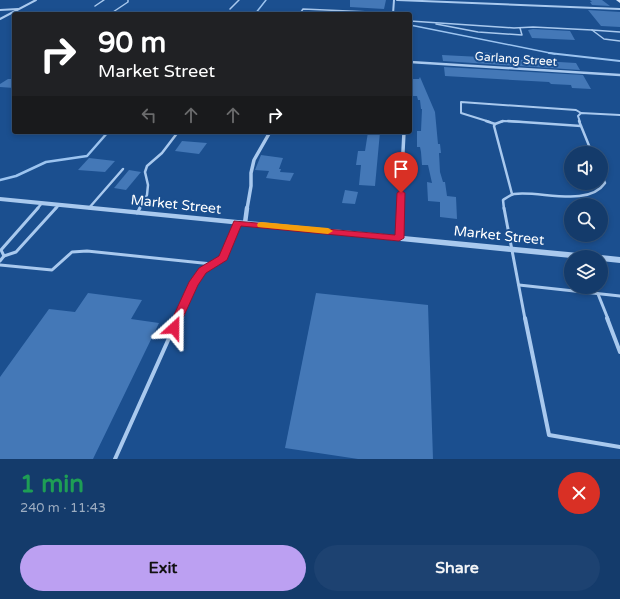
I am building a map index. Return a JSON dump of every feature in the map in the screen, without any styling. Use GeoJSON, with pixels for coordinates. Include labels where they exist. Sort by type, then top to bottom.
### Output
{"type":"FeatureCollection","features":[{"type":"Feature","properties":{"kind":"street"},"geometry":{"type":"LineString","coordinates":[[13,12],[36,0]]}},
{"type":"Feature","properties":{"kind":"street"},"geometry":{"type":"LineString","coordinates":[[393,12],[394,0]]}},
{"type":"Feature","properties":{"kind":"street"},"geometry":{"type":"LineString","coordinates":[[397,0],[620,9]]}},
{"type":"Feature","properties":{"kind":"street"},"geometry":{"type":"LineString","coordinates":[[0,10],[19,9]]}},
{"type":"Feature","properties":{"kind":"street"},"geometry":{"type":"LineString","coordinates":[[0,19],[12,13]]}},
{"type":"Feature","properties":{"kind":"street","name":"Garlang Street"},"geometry":{"type":"LineString","coordinates":[[412,62],[620,75]]}},
{"type":"Feature","properties":{"kind":"street"},"geometry":{"type":"LineString","coordinates":[[241,223],[252,167],[269,134]]}},
{"type":"Feature","properties":{"kind":"street"},"geometry":{"type":"LineString","coordinates":[[399,238],[404,134]]}},
{"type":"Feature","properties":{"kind":"street","name":"Market Street"},"geometry":{"type":"LineString","coordinates":[[0,199],[564,254]]}},
{"type":"Feature","properties":{"kind":"street"},"geometry":{"type":"LineString","coordinates":[[608,259],[620,260]]}},
{"type":"Feature","properties":{"kind":"lane"},"geometry":{"type":"LineString","coordinates":[[95,6],[104,0]]}},
{"type":"Feature","properties":{"kind":"lane"},"geometry":{"type":"LineString","coordinates":[[113,12],[128,2],[128,0]]}},
{"type":"Feature","properties":{"kind":"lane"},"geometry":{"type":"LineString","coordinates":[[230,9],[239,0]]}},
{"type":"Feature","properties":{"kind":"lane"},"geometry":{"type":"LineString","coordinates":[[301,12],[303,9],[357,12]]}},
{"type":"Feature","properties":{"kind":"lane"},"geometry":{"type":"LineString","coordinates":[[412,21],[620,32]]}},
{"type":"Feature","properties":{"kind":"lane"},"geometry":{"type":"LineString","coordinates":[[432,23],[438,26],[478,32],[522,35],[520,28]]}},
{"type":"Feature","properties":{"kind":"lane"},"geometry":{"type":"LineString","coordinates":[[592,30],[604,39],[620,41]]}},
{"type":"Feature","properties":{"kind":"lane"},"geometry":{"type":"LineString","coordinates":[[581,126],[504,121],[495,124],[461,113],[461,102],[576,110],[581,113],[620,115]]}},
{"type":"Feature","properties":{"kind":"lane"},"geometry":{"type":"LineString","coordinates":[[581,113],[578,116],[589,146]]}},
{"type":"Feature","properties":{"kind":"lane"},"geometry":{"type":"LineString","coordinates":[[495,124],[494,126],[512,194]]}},
{"type":"Feature","properties":{"kind":"lane"},"geometry":{"type":"LineString","coordinates":[[137,213],[148,195],[148,185],[145,172],[147,166],[162,153],[176,134]]}},
{"type":"Feature","properties":{"kind":"lane"},"geometry":{"type":"LineString","coordinates":[[89,208],[123,169]]}},
{"type":"Feature","properties":{"kind":"lane"},"geometry":{"type":"LineString","coordinates":[[599,190],[593,194],[581,196],[512,194],[503,200],[511,249],[549,435],[620,447]]}},
{"type":"Feature","properties":{"kind":"lane"},"geometry":{"type":"LineString","coordinates":[[4,256],[0,250],[42,204]]}},
{"type":"Feature","properties":{"kind":"lane"},"geometry":{"type":"LineString","coordinates":[[0,261],[4,256],[16,252],[59,205]]}},
{"type":"Feature","properties":{"kind":"lane"},"geometry":{"type":"LineString","coordinates":[[115,459],[193,284],[202,270],[223,258],[231,239],[241,223]]}},
{"type":"Feature","properties":{"kind":"lane"},"geometry":{"type":"LineString","coordinates":[[0,265],[52,270],[72,252],[87,251],[213,264]]}},
{"type":"Feature","properties":{"kind":"lane"},"geometry":{"type":"LineString","coordinates":[[519,285],[564,290]]}},
{"type":"Feature","properties":{"kind":"lane"},"geometry":{"type":"LineString","coordinates":[[620,296],[598,294],[620,352]]}},
{"type":"Feature","properties":{"kind":"building"},"geometry":{"type":"Polygon","coordinates":[[[350,0],[386,0],[384,9],[350,7],[350,0]]]}},
{"type":"Feature","properties":{"kind":"building"},"geometry":{"type":"Polygon","coordinates":[[[590,0],[602,0],[610,6],[592,5],[590,0]]]}},
{"type":"Feature","properties":{"kind":"building"},"geometry":{"type":"Polygon","coordinates":[[[588,10],[620,12],[620,27],[601,26],[588,10]]]}},
{"type":"Feature","properties":{"kind":"building"},"geometry":{"type":"Polygon","coordinates":[[[528,30],[570,31],[575,40],[532,38],[528,30]]]}},
{"type":"Feature","properties":{"kind":"building"},"geometry":{"type":"Polygon","coordinates":[[[480,52],[491,53],[492,58],[576,63],[580,70],[443,61],[442,55],[481,57],[480,52]]]}},
{"type":"Feature","properties":{"kind":"building"},"geometry":{"type":"Polygon","coordinates":[[[444,67],[583,75],[591,89],[572,88],[571,85],[551,84],[549,82],[445,76],[444,67]]]}},
{"type":"Feature","properties":{"kind":"building"},"geometry":{"type":"Polygon","coordinates":[[[420,77],[435,112],[438,144],[440,144],[441,153],[439,153],[440,172],[443,182],[445,182],[447,196],[456,197],[457,219],[440,217],[440,202],[428,201],[427,182],[432,183],[428,165],[422,165],[420,147],[417,147],[417,131],[421,131],[422,109],[420,100],[418,100],[417,96],[412,96],[412,79],[419,79],[420,77]]]}},
{"type":"Feature","properties":{"kind":"building"},"geometry":{"type":"Polygon","coordinates":[[[8,79],[12,79],[12,88],[0,87],[0,84],[8,79]]]}},
{"type":"Feature","properties":{"kind":"building"},"geometry":{"type":"Polygon","coordinates":[[[368,134],[380,134],[375,186],[359,185],[361,165],[356,165],[358,151],[365,151],[368,134]]]}},
{"type":"Feature","properties":{"kind":"building"},"geometry":{"type":"Polygon","coordinates":[[[182,141],[207,143],[199,154],[175,151],[182,141]]]}},
{"type":"Feature","properties":{"kind":"building"},"geometry":{"type":"Polygon","coordinates":[[[261,155],[283,158],[279,169],[281,169],[280,172],[294,173],[290,181],[266,178],[269,171],[255,170],[261,155]]]}},
{"type":"Feature","properties":{"kind":"building"},"geometry":{"type":"Polygon","coordinates":[[[89,158],[115,161],[105,172],[78,170],[89,158]]]}},
{"type":"Feature","properties":{"kind":"building"},"geometry":{"type":"Polygon","coordinates":[[[129,170],[141,172],[126,190],[114,188],[129,170]]]}},
{"type":"Feature","properties":{"kind":"building"},"geometry":{"type":"Polygon","coordinates":[[[345,190],[358,192],[355,204],[342,203],[345,190]]]}},
{"type":"Feature","properties":{"kind":"building"},"geometry":{"type":"Polygon","coordinates":[[[88,293],[142,300],[131,319],[159,323],[93,459],[0,459],[0,377],[49,309],[75,312],[88,293]]]}},
{"type":"Feature","properties":{"kind":"building"},"geometry":{"type":"Polygon","coordinates":[[[316,293],[428,305],[433,459],[358,459],[285,448],[316,293]]]}},
{"type":"Feature","properties":{"kind":"waterway"},"geometry":{"type":"LineString","coordinates":[[257,12],[266,0]]}},
{"type":"Feature","properties":{"kind":"waterway"},"geometry":{"type":"LineString","coordinates":[[412,25],[551,53]]}},
{"type":"Feature","properties":{"kind":"waterway"},"geometry":{"type":"LineString","coordinates":[[551,53],[620,61]]}},
{"type":"Feature","properties":{"kind":"waterway"},"geometry":{"type":"LineString","coordinates":[[0,180],[16,176],[46,162],[87,156],[106,134]]}},
{"type":"Feature","properties":{"kind":"slow traffic"},"geometry":{"type":"LineString","coordinates":[[261,225],[328,231]]}},
{"type":"Feature","properties":{"kind":"route"},"geometry":{"type":"LineString","coordinates":[[174,328],[193,284],[202,270],[223,258],[238,223],[399,238],[401,193]]}}]}
